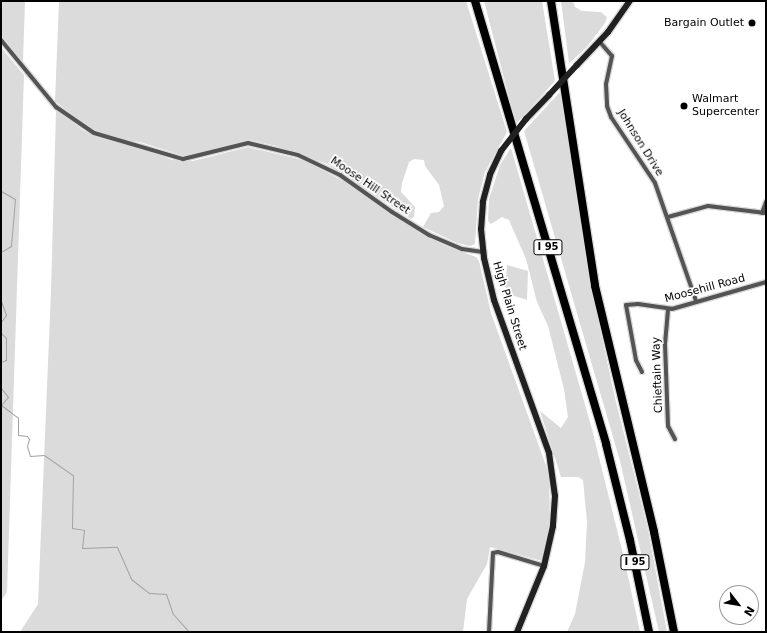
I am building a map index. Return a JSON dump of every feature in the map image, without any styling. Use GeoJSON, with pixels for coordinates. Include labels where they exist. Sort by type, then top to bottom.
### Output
{"type":"FeatureCollection","features":[{"type":"Feature","properties":{"kind":"highway","name":"I 95"},"geometry":{"type":"LineString","coordinates":[[475,1],[610,459],[634,555],[649,632]]}},
{"type":"Feature","properties":{"kind":"highway","name":"I 95"},"geometry":{"type":"LineString","coordinates":[[551,1],[597,293],[652,525],[674,632]]}},
{"type":"Feature","properties":{"kind":"main road","name":"High Plain Street"},"geometry":{"type":"LineString","coordinates":[[517,632],[544,566],[555,506],[551,463],[494,300],[483,252],[483,202],[490,175],[501,151],[526,119],[599,41],[630,1]]}},
{"type":"Feature","properties":{"kind":"street","name":"Moose Hill Street"},"geometry":{"type":"LineString","coordinates":[[1,40],[56,107],[94,133],[184,159],[248,144],[285,151],[312,160],[340,175],[392,212],[430,235],[462,249],[483,252]]}},
{"type":"Feature","properties":{"kind":"street","name":"Johnson Drive"},"geometry":{"type":"LineString","coordinates":[[599,41],[612,56],[606,84],[607,106],[611,117],[650,173],[668,217],[696,301]]}},
{"type":"Feature","properties":{"kind":"street"},"geometry":{"type":"LineString","coordinates":[[668,217],[708,206],[764,213],[766,202]]}},
{"type":"Feature","properties":{"kind":"street","name":"Moosehill Road"},"geometry":{"type":"LineString","coordinates":[[642,372],[636,360],[626,305],[638,304],[668,310],[766,282]]}},
{"type":"Feature","properties":{"kind":"street","name":"Chieftain Way"},"geometry":{"type":"LineString","coordinates":[[668,310],[665,347],[668,426],[674,439]]}},
{"type":"Feature","properties":{"kind":"street"},"geometry":{"type":"LineString","coordinates":[[489,632],[493,553],[498,552],[544,566]]}},
{"type":"Feature","properties":{"kind":"shaded area"},"geometry":{"type":"Polygon","coordinates":[[[1,1],[25,1],[23,62],[1,35],[1,1]]]}},
{"type":"Feature","properties":{"kind":"shaded area"},"geometry":{"type":"Polygon","coordinates":[[[59,1],[466,1],[507,132],[485,172],[478,199],[475,244],[470,246],[457,243],[423,227],[431,213],[439,212],[444,206],[439,185],[425,166],[424,160],[414,159],[409,162],[402,183],[401,192],[415,207],[414,217],[411,219],[327,164],[276,146],[250,140],[191,156],[181,155],[140,142],[117,139],[86,126],[55,101],[59,1]]]}},
{"type":"Feature","properties":{"kind":"shaded area"},"geometry":{"type":"Polygon","coordinates":[[[484,1],[542,1],[555,81],[516,124],[484,1]]]}},
{"type":"Feature","properties":{"kind":"shaded area"},"geometry":{"type":"Polygon","coordinates":[[[561,1],[573,1],[575,7],[582,11],[601,12],[607,17],[605,23],[586,48],[569,63],[561,1]]]}},
{"type":"Feature","properties":{"kind":"shaded area"},"geometry":{"type":"Polygon","coordinates":[[[1,47],[24,75],[7,592],[1,601],[1,47]]]}},
{"type":"Feature","properties":{"kind":"shaded area"},"geometry":{"type":"Polygon","coordinates":[[[561,91],[592,292],[615,398],[648,530],[667,632],[659,632],[620,461],[524,131],[561,91]]]}},
{"type":"Feature","properties":{"kind":"shaded area"},"geometry":{"type":"Polygon","coordinates":[[[56,110],[84,131],[99,138],[143,149],[172,160],[193,161],[248,147],[303,160],[347,183],[410,227],[446,246],[476,257],[479,261],[491,313],[549,474],[550,522],[542,561],[490,547],[487,564],[467,599],[463,632],[20,632],[38,604],[51,291],[56,110]]]}},
{"type":"Feature","properties":{"kind":"shaded area"},"geometry":{"type":"Polygon","coordinates":[[[511,148],[592,429],[625,562],[640,632],[567,632],[575,614],[585,562],[587,522],[583,480],[578,477],[561,477],[540,411],[561,428],[568,417],[564,389],[548,326],[537,302],[526,259],[509,220],[502,217],[491,224],[488,221],[489,199],[500,165],[511,148]]]}},
{"type":"Feature","properties":{"kind":"shaded area"},"geometry":{"type":"Polygon","coordinates":[[[507,265],[528,271],[527,300],[505,293],[507,265]]]}},
{"type":"Feature","properties":{"kind":"waterway"},"geometry":{"type":"LineString","coordinates":[[1,191],[15,199],[11,246],[1,252]]}},
{"type":"Feature","properties":{"kind":"waterway"},"geometry":{"type":"LineString","coordinates":[[1,301],[6,315],[1,322]]}},
{"type":"Feature","properties":{"kind":"waterway"},"geometry":{"type":"LineString","coordinates":[[1,333],[6,338],[6,360],[1,362]]}},
{"type":"Feature","properties":{"kind":"waterway"},"geometry":{"type":"LineString","coordinates":[[1,388],[8,397],[1,405],[18,418],[18,435],[27,436],[29,439],[27,446],[30,456],[44,455],[73,475],[72,528],[84,530],[82,548],[117,547],[131,579],[149,593],[166,594],[173,614],[189,632]]}},
{"type":"Feature","properties":{"kind":"place","name":"Bargain Outlet"},"geometry":{"type":"Point","coordinates":[752,23]}},
{"type":"Feature","properties":{"kind":"place","name":"Walmart Supercenter"},"geometry":{"type":"Point","coordinates":[684,106]}}]}
